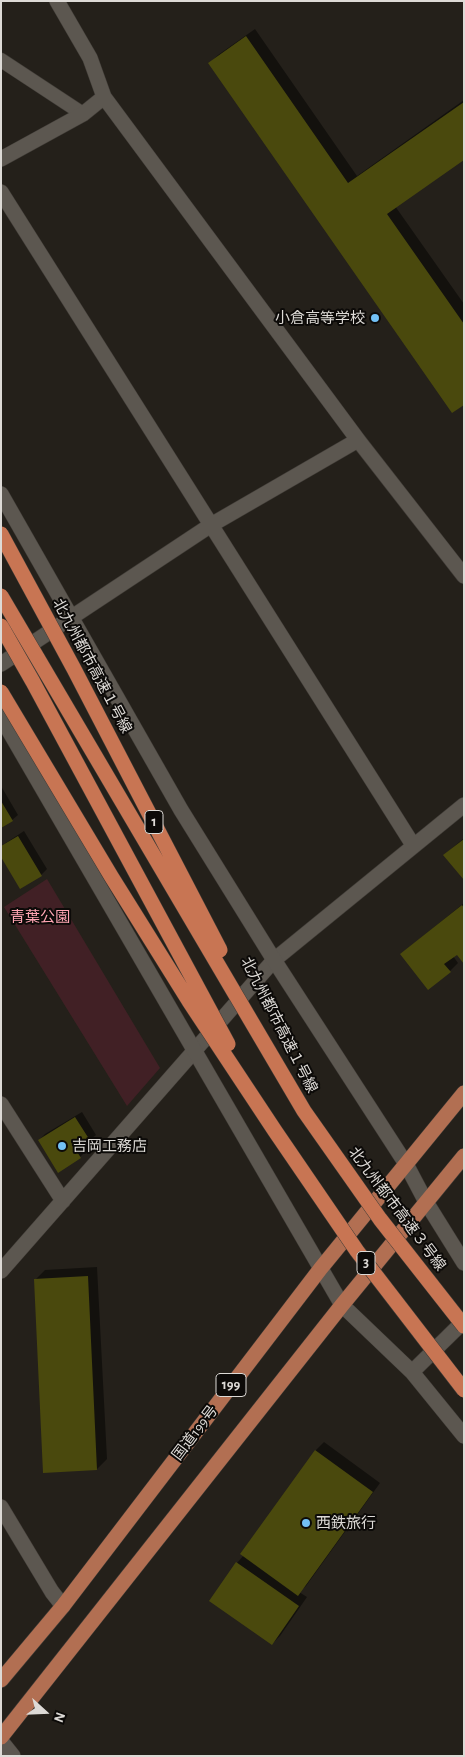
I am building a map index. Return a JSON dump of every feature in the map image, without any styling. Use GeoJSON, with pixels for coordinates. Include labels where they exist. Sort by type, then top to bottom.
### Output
{"type":"FeatureCollection","features":[{"type":"Feature","properties":{"kind":"highway","name":"北九州都市高速１号線"},"geometry":{"type":"LineString","coordinates":[[1,534],[74,669],[304,1111]]}},
{"type":"Feature","properties":{"kind":"highway","name":"北九州都市高速１号線"},"geometry":{"type":"LineString","coordinates":[[1,596],[304,1111]]}},
{"type":"Feature","properties":{"kind":"highway"},"geometry":{"type":"LineString","coordinates":[[1,626],[275,1131]]}},
{"type":"Feature","properties":{"kind":"highway"},"geometry":{"type":"LineString","coordinates":[[1,692],[116,884],[189,1001],[275,1131]]}},
{"type":"Feature","properties":{"kind":"highway","name":"国道199号"},"geometry":{"type":"LineString","coordinates":[[1,1680],[63,1606],[321,1268],[464,1093]]}},
{"type":"Feature","properties":{"kind":"highway","name":"北九州都市高速３号線"},"geometry":{"type":"LineString","coordinates":[[304,1111],[380,1219],[464,1326]]}},
{"type":"Feature","properties":{"kind":"highway","name":"3"},"geometry":{"type":"LineString","coordinates":[[275,1131],[357,1251],[464,1390]]}},
{"type":"Feature","properties":{"kind":"highway","name":"199"},"geometry":{"type":"LineString","coordinates":[[1,1737],[342,1305],[464,1156]]}},
{"type":"Feature","properties":{"kind":"street"},"geometry":{"type":"LineString","coordinates":[[57,1],[90,58],[104,97],[358,440],[464,576]]}},
{"type":"Feature","properties":{"kind":"street"},"geometry":{"type":"LineString","coordinates":[[1,159],[83,114],[104,97]]}},
{"type":"Feature","properties":{"kind":"street"},"geometry":{"type":"LineString","coordinates":[[1,192],[413,846]]}},
{"type":"Feature","properties":{"kind":"street"},"geometry":{"type":"LineString","coordinates":[[1,664],[211,526],[358,440]]}},
{"type":"Feature","properties":{"kind":"street"},"geometry":{"type":"LineString","coordinates":[[1,494],[181,810],[274,960],[406,1164],[426,1202],[464,1263]]}},
{"type":"Feature","properties":{"kind":"street"},"geometry":{"type":"LineString","coordinates":[[1,717],[342,1305],[412,1372],[464,1436]]}},
{"type":"Feature","properties":{"kind":"street"},"geometry":{"type":"LineString","coordinates":[[1,1271],[274,960],[464,805]]}},
{"type":"Feature","properties":{"kind":"street"},"geometry":{"type":"LineString","coordinates":[[1,1104],[63,1201]]}},
{"type":"Feature","properties":{"kind":"street"},"geometry":{"type":"LineString","coordinates":[[412,1372],[464,1322]]}},
{"type":"Feature","properties":{"kind":"street"},"geometry":{"type":"LineString","coordinates":[[1,1507],[52,1592],[63,1606]]}},
{"type":"Feature","properties":{"kind":"street"},"geometry":{"type":"LineString","coordinates":[[1,1741],[13,1756]]}},
{"type":"Feature","properties":{"kind":"lane"},"geometry":{"type":"LineString","coordinates":[[1,60],[83,114]]}},
{"type":"Feature","properties":{"kind":"green space","name":"青葉公園"},"geometry":{"type":"Polygon","coordinates":[[[47,879],[160,1068],[127,1106],[4,907],[47,879]]]}},
{"type":"Feature","properties":{"kind":"building"},"geometry":{"type":"Polygon","coordinates":[[[246,36],[348,183],[464,102],[464,160],[387,214],[464,324],[464,405],[452,413],[208,63],[246,36]]]}},
{"type":"Feature","properties":{"kind":"building"},"geometry":{"type":"Polygon","coordinates":[[[1,801],[13,821],[1,828],[1,801]]]}},
{"type":"Feature","properties":{"kind":"building"},"geometry":{"type":"Polygon","coordinates":[[[18,836],[42,876],[20,889],[1,857],[1,846],[18,836]]]}},
{"type":"Feature","properties":{"kind":"building"},"geometry":{"type":"Polygon","coordinates":[[[464,839],[464,880],[443,855],[464,839]]]}},
{"type":"Feature","properties":{"kind":"building"},"geometry":{"type":"Polygon","coordinates":[[[462,905],[464,908],[464,964],[457,955],[444,964],[451,972],[428,990],[400,954],[462,905]]]}},
{"type":"Feature","properties":{"kind":"building","name":"吉岡工務店"},"geometry":{"type":"Polygon","coordinates":[[[75,1117],[91,1142],[76,1150],[81,1158],[58,1173],[38,1140],[75,1117]]]}},
{"type":"Feature","properties":{"kind":"building"},"geometry":{"type":"Polygon","coordinates":[[[88,1276],[97,1470],[43,1473],[34,1279],[88,1276]]]}},
{"type":"Feature","properties":{"kind":"building","name":"西鉄旅行"},"geometry":{"type":"Polygon","coordinates":[[[315,1450],[373,1492],[298,1596],[240,1554],[315,1450]]]}},
{"type":"Feature","properties":{"kind":"building"},"geometry":{"type":"Polygon","coordinates":[[[236,1562],[299,1606],[272,1645],[209,1601],[236,1562]]]}},
{"type":"Feature","properties":{"kind":"place","name":"小倉高等学校"},"geometry":{"type":"Point","coordinates":[375,318]}},
{"type":"Feature","properties":{"kind":"place","name":"吉岡工務店"},"geometry":{"type":"Point","coordinates":[62,1146]}},
{"type":"Feature","properties":{"kind":"place","name":"西鉄旅行"},"geometry":{"type":"Point","coordinates":[306,1523]}}]}
